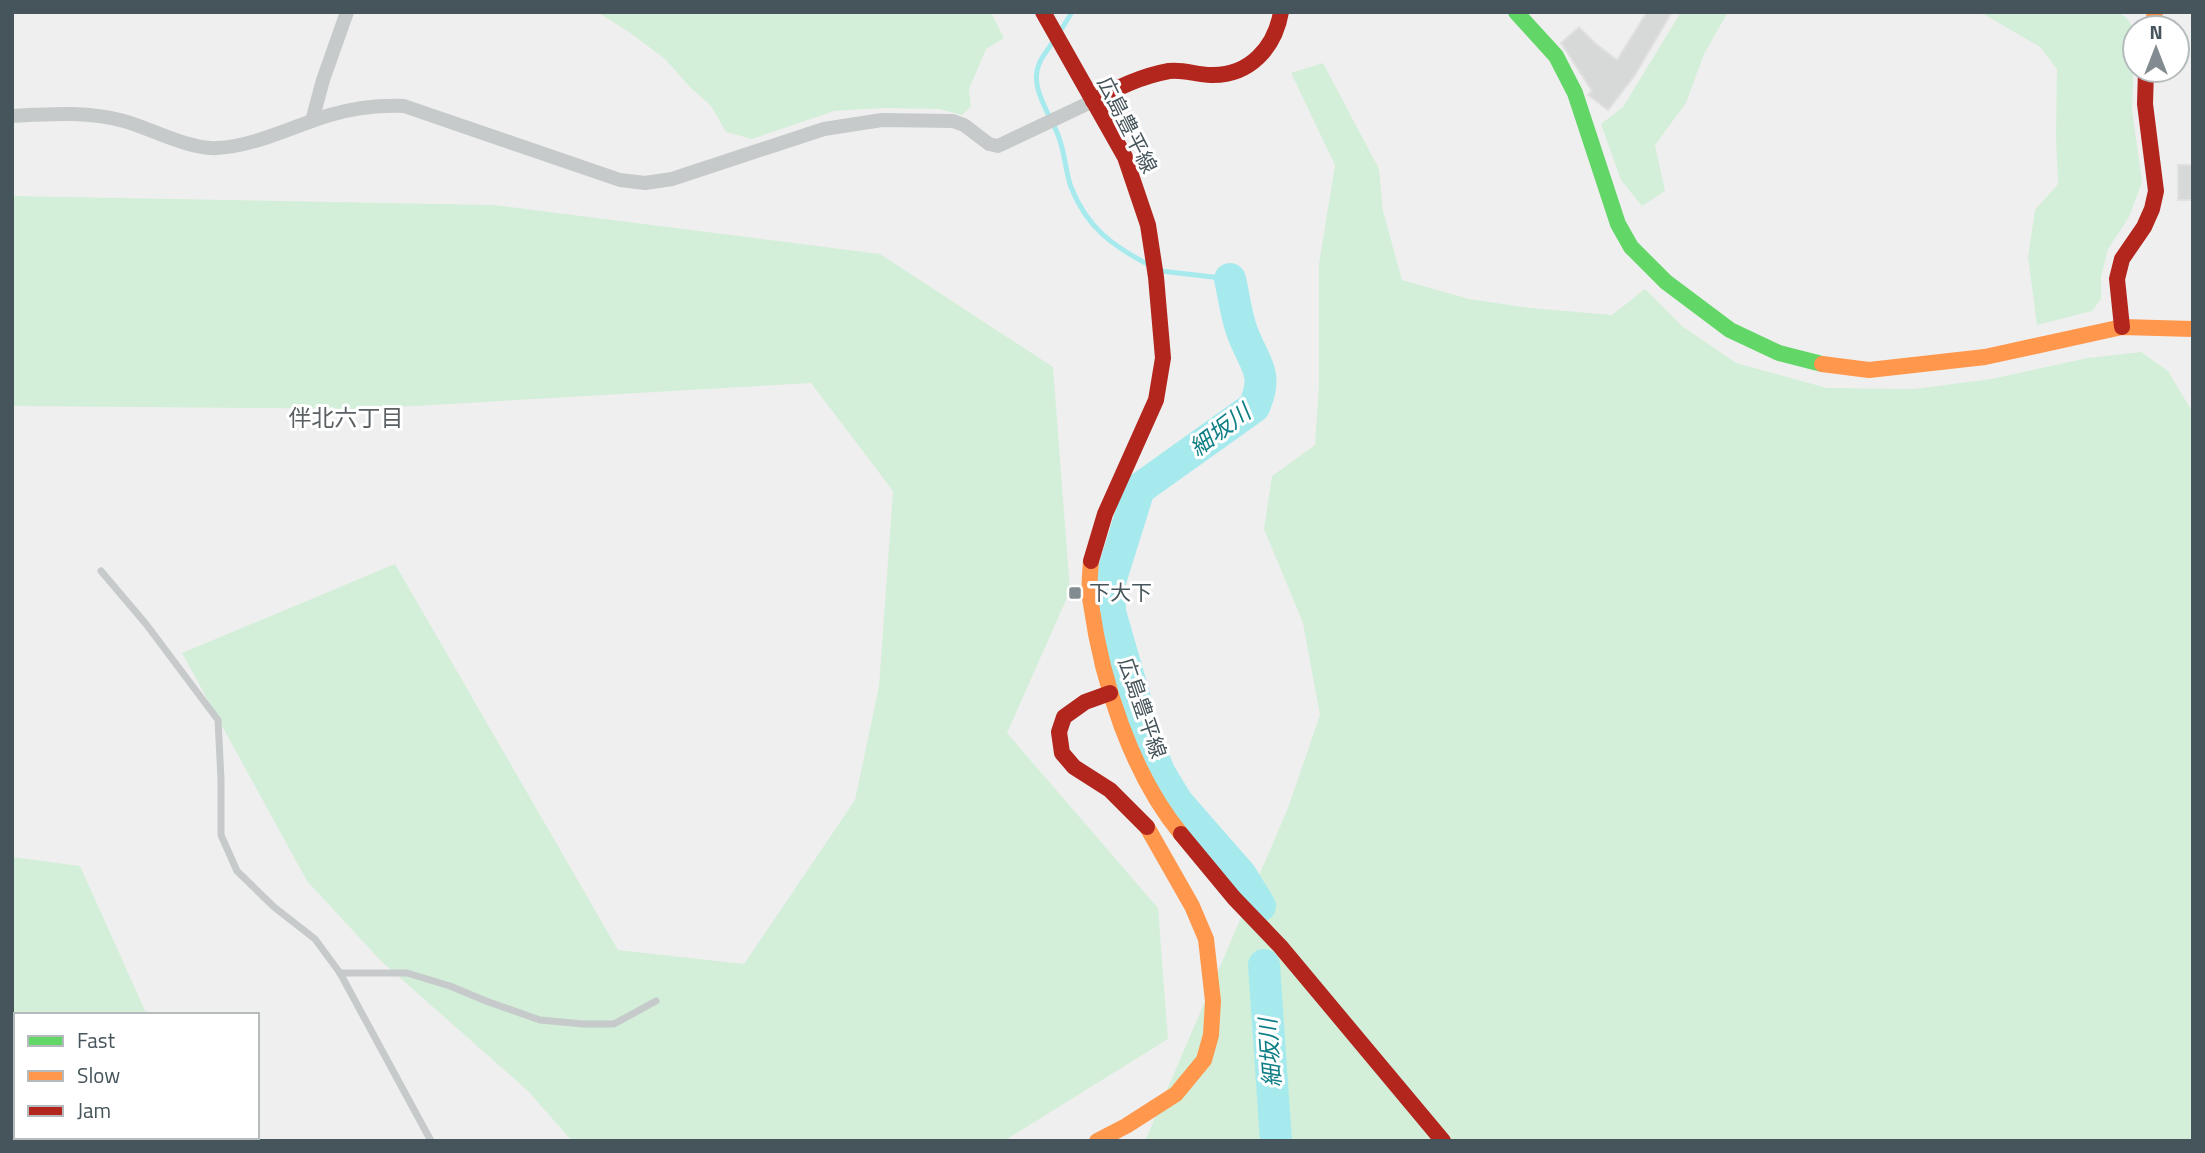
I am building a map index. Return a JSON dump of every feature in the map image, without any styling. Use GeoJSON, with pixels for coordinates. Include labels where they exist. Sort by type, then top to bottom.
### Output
{"type":"FeatureCollection","features":[{"type":"Feature","properties":{"kind":"street"},"geometry":{"type":"LineString","coordinates":[[312,121],[346,12]]}},
{"type":"Feature","properties":{"kind":"street"},"geometry":{"type":"LineString","coordinates":[[12,116],[72,113],[121,120],[190,145],[216,149],[253,142],[332,114],[383,105],[404,106],[620,180],[645,183],[672,179],[824,129],[881,120],[953,121],[964,125],[989,144],[998,146],[1127,82],[1183,70],[1211,75],[1234,72],[1257,60],[1275,36],[1281,12]]}},
{"type":"Feature","properties":{"kind":"street"},"geometry":{"type":"LineString","coordinates":[[1516,12],[1556,56],[1575,93],[1618,224],[1631,247],[1666,282],[1730,330],[1779,353],[1824,365],[1869,370],[1984,357],[2122,327],[2193,329]]}},
{"type":"Feature","properties":{"kind":"street","name":"広島豊平線"},"geometry":{"type":"LineString","coordinates":[[1046,18],[1125,157],[1148,225],[1156,277],[1163,358],[1156,400],[1105,514],[1091,562],[1090,602],[1110,692],[1141,772],[1176,828],[1444,1141]]}},
{"type":"Feature","properties":{"kind":"street"},"geometry":{"type":"LineString","coordinates":[[2122,327],[2117,279],[2122,259],[2144,227],[2152,209],[2156,191],[2145,104],[2146,84]]}},
{"type":"Feature","properties":{"kind":"street"},"geometry":{"type":"LineString","coordinates":[[1097,1141],[1176,1094],[1204,1060],[1211,1035],[1213,1001],[1206,939],[1192,906],[1149,828],[1110,790],[1074,766],[1062,753],[1059,732],[1064,717],[1084,702],[1110,692]]}},
{"type":"Feature","properties":{"kind":"lane"},"geometry":{"type":"LineString","coordinates":[[101,571],[146,624],[218,720],[221,835],[237,871],[274,907],[315,939],[340,973],[431,1141]]}},
{"type":"Feature","properties":{"kind":"lane"},"geometry":{"type":"LineString","coordinates":[[340,973],[407,973],[540,1020],[583,1024],[614,1024],[656,1001]]}},
{"type":"Feature","properties":{"kind":"green space"},"geometry":{"type":"Polygon","coordinates":[[[597,12],[991,12],[1004,38],[986,49],[969,89],[971,107],[962,115],[939,109],[834,111],[752,139],[726,132],[711,106],[665,59],[597,12]]]}},
{"type":"Feature","properties":{"kind":"green space"},"geometry":{"type":"Polygon","coordinates":[[[1681,12],[1728,12],[1704,54],[1686,103],[1655,145],[1665,191],[1642,206],[1621,180],[1601,124],[1623,107],[1681,12]]]}},
{"type":"Feature","properties":{"kind":"green space"},"geometry":{"type":"Polygon","coordinates":[[[1980,12],[2117,12],[2121,14],[2121,84],[2133,84],[2132,110],[2142,182],[2129,217],[2108,249],[2101,277],[2101,299],[2092,311],[2037,325],[2028,257],[2035,210],[2058,184],[2057,69],[2040,47],[1980,12]]]}},
{"type":"Feature","properties":{"kind":"green space"},"geometry":{"type":"Polygon","coordinates":[[[1323,63],[1379,169],[1383,211],[1402,280],[1469,299],[1530,308],[1612,315],[1645,289],[1682,326],[1736,363],[1827,388],[1914,389],[1991,379],[2088,358],[2141,352],[2168,371],[2193,413],[2193,1141],[1145,1141],[1288,808],[1320,715],[1303,623],[1264,529],[1272,476],[1315,445],[1319,385],[1319,264],[1335,165],[1291,73],[1323,63]]]}},
{"type":"Feature","properties":{"kind":"green space"},"geometry":{"type":"Polygon","coordinates":[[[12,196],[494,205],[880,254],[1053,367],[1070,591],[1007,733],[1158,908],[1168,1039],[1004,1141],[572,1141],[528,1091],[381,961],[307,881],[182,653],[395,564],[618,950],[744,964],[855,800],[879,686],[893,491],[811,383],[361,409],[12,406],[12,196]]]}},
{"type":"Feature","properties":{"kind":"green space"},"geometry":{"type":"Polygon","coordinates":[[[12,857],[80,866],[146,1013],[14,1013],[14,1139],[236,1141],[12,1141],[12,857]]]}},
{"type":"Feature","properties":{"kind":"building"},"geometry":{"type":"Polygon","coordinates":[[[1647,12],[1672,12],[1635,75],[1608,110],[1588,95],[1592,91],[1561,43],[1579,27],[1617,60],[1647,12]]]}},
{"type":"Feature","properties":{"kind":"building"},"geometry":{"type":"Polygon","coordinates":[[[2178,165],[2193,165],[2193,200],[2178,200],[2178,165]]]}},
{"type":"Feature","properties":{"kind":"waterway","name":"細坂川"},"geometry":{"type":"LineString","coordinates":[[1061,30],[1072,12]]}},
{"type":"Feature","properties":{"kind":"waterway","name":"細坂川"},"geometry":{"type":"LineString","coordinates":[[1053,41],[1039,64],[1037,82],[1060,141],[1071,187],[1093,225],[1124,251],[1149,265]]}},
{"type":"Feature","properties":{"kind":"waterway","name":"細坂川"},"geometry":{"type":"LineString","coordinates":[[1161,271],[1230,279]]}},
{"type":"Feature","properties":{"kind":"waterway","name":"細坂川"},"geometry":{"type":"LineString","coordinates":[[1230,279],[1241,327],[1259,369],[1260,386],[1254,407],[1139,489],[1109,585],[1110,612],[1145,734],[1159,772],[1178,803],[1241,875],[1260,906]]}},
{"type":"Feature","properties":{"kind":"waterway","name":"細坂川"},"geometry":{"type":"LineString","coordinates":[[1264,965],[1276,1141]]}},
{"type":"Feature","properties":{"kind":"traffic: fast"},"geometry":{"type":"LineString","coordinates":[[1516,12],[1556,56],[1575,93],[1618,224],[1631,247],[1666,282],[1730,330],[1779,353],[1822,364]]}},
{"type":"Feature","properties":{"kind":"traffic: slow"},"geometry":{"type":"LineString","coordinates":[[1822,364],[1869,370],[1985,357],[2122,327],[2193,329]]}},
{"type":"Feature","properties":{"kind":"traffic: slow"},"geometry":{"type":"LineString","coordinates":[[1091,561],[1090,599],[1111,695],[1133,755],[1147,783],[1181,834]]}},
{"type":"Feature","properties":{"kind":"traffic: slow"},"geometry":{"type":"LineString","coordinates":[[1097,1141],[1176,1094],[1204,1060],[1211,1035],[1213,1001],[1206,939],[1192,906],[1147,827]]}},
{"type":"Feature","properties":{"kind":"traffic: jam"},"geometry":{"type":"LineString","coordinates":[[1043,12],[1125,157],[1148,225],[1156,277],[1163,358],[1156,400],[1105,514],[1091,561]]}},
{"type":"Feature","properties":{"kind":"traffic: jam"},"geometry":{"type":"LineString","coordinates":[[1093,101],[1130,83],[1169,71],[1225,74],[1249,65],[1273,37],[1281,12]]}},
{"type":"Feature","properties":{"kind":"traffic: jam"},"geometry":{"type":"LineString","coordinates":[[2122,327],[2117,279],[2122,259],[2144,227],[2152,209],[2156,191],[2145,104],[2146,84]]}},
{"type":"Feature","properties":{"kind":"traffic: jam"},"geometry":{"type":"LineString","coordinates":[[1110,693],[1085,702],[1064,717],[1059,732],[1062,753],[1074,767],[1110,790],[1147,827]]}},
{"type":"Feature","properties":{"kind":"traffic: jam"},"geometry":{"type":"LineString","coordinates":[[1181,834],[1234,898],[1280,946],[1443,1141]]}},
{"type":"Feature","properties":{"kind":"place","name":"下大下"},"geometry":{"type":"Point","coordinates":[1075,593]}},
{"type":"Feature","properties":{"kind":"district","name":"伴北六丁目"},"geometry":{"type":"Point","coordinates":[346,418]}}]}
